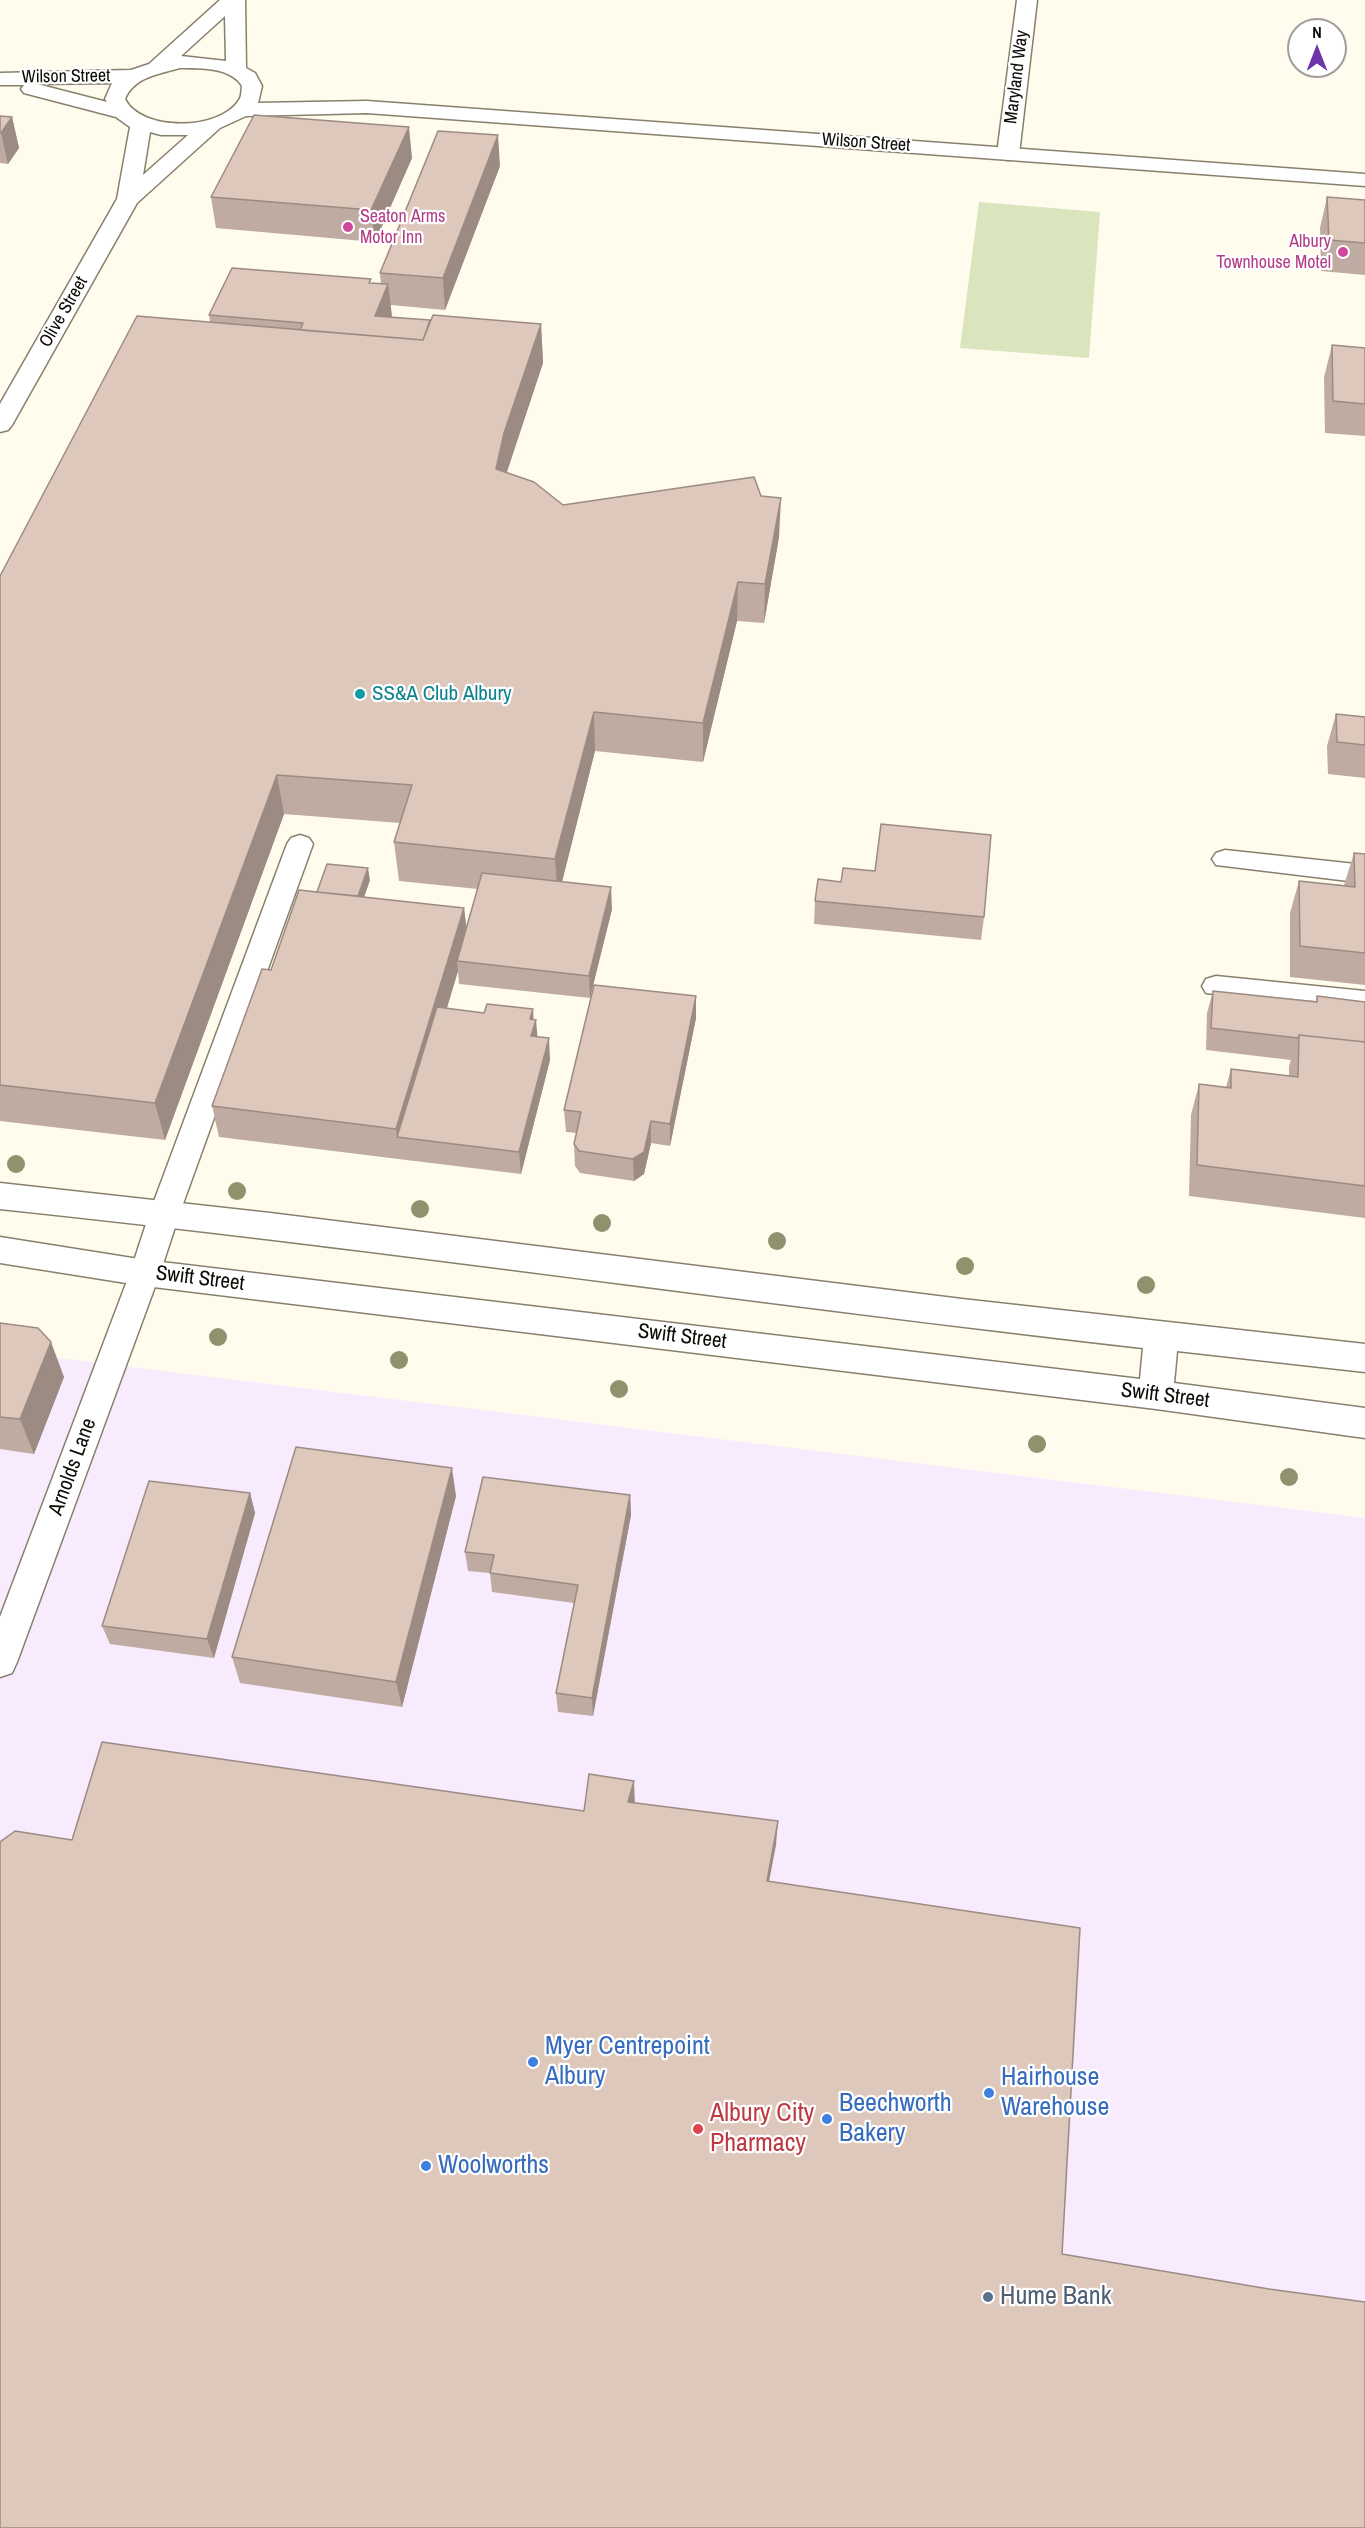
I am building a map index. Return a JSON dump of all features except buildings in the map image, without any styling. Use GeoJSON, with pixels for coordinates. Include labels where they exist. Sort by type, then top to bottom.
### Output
{"type":"FeatureCollection","features":[{"type":"Feature","properties":{"kind":"street"},"geometry":{"type":"LineString","coordinates":[[119,112],[115,104],[115,94],[121,85],[132,76],[158,66],[233,0]]}},
{"type":"Feature","properties":{"kind":"street"},"geometry":{"type":"LineString","coordinates":[[141,125],[175,130],[212,124],[242,110],[250,102],[253,93],[244,78],[233,0]]}},
{"type":"Feature","properties":{"kind":"street","name":"Maryland Way"},"geometry":{"type":"LineString","coordinates":[[1008,154],[1027,0]]}},
{"type":"Feature","properties":{"kind":"street","name":"Wilson Street"},"geometry":{"type":"LineString","coordinates":[[158,66],[200,62],[244,78],[366,107]]}},
{"type":"Feature","properties":{"kind":"street","name":"Wilson Street"},"geometry":{"type":"LineString","coordinates":[[0,80],[132,76]]}},
{"type":"Feature","properties":{"kind":"street","name":"Wilson Street"},"geometry":{"type":"LineString","coordinates":[[0,80],[119,112],[141,125]]}},
{"type":"Feature","properties":{"kind":"street","name":"Wilson Street"},"geometry":{"type":"LineString","coordinates":[[242,110],[366,107],[1365,180]]}},
{"type":"Feature","properties":{"kind":"street","name":"Olive Street"},"geometry":{"type":"LineString","coordinates":[[0,425],[128,199],[212,124]]}},
{"type":"Feature","properties":{"kind":"street","name":"Olive Street"},"geometry":{"type":"LineString","coordinates":[[128,199],[141,125]]}},
{"type":"Feature","properties":{"kind":"street"},"geometry":{"type":"LineString","coordinates":[[0,1196],[165,1212],[726,1284],[1365,1358]]}},
{"type":"Feature","properties":{"kind":"street","name":"Swift Street"},"geometry":{"type":"LineString","coordinates":[[0,1250],[145,1273],[1156,1395],[1365,1423]]}},
{"type":"Feature","properties":{"kind":"street"},"geometry":{"type":"LineString","coordinates":[[1156,1395],[1161,1336]]}},
{"type":"Feature","properties":{"kind":"lane","name":"Arnolds Lane"},"geometry":{"type":"LineString","coordinates":[[0,1662],[145,1273],[165,1212],[300,844]]}},
{"type":"Feature","properties":{"kind":"lane"},"geometry":{"type":"LineString","coordinates":[[1226,859],[1365,874]]}},
{"type":"Feature","properties":{"kind":"lane"},"geometry":{"type":"LineString","coordinates":[[1216,986],[1365,1001]]}},
{"type":"Feature","properties":{"kind":"shaded area"},"geometry":{"type":"Polygon","coordinates":[[[0,1351],[1365,1518],[1365,2528],[0,2528],[0,1351]]]}},
{"type":"Feature","properties":{"kind":"green space"},"geometry":{"type":"Polygon","coordinates":[[[979,202],[1100,212],[1089,358],[960,348],[979,202]]]}},
{"type":"Feature","properties":{"kind":"place","name":"Seaton Arms Motor Inn"},"geometry":{"type":"Point","coordinates":[348,227]}},
{"type":"Feature","properties":{"kind":"place","name":"Albury Townhouse Motel"},"geometry":{"type":"Point","coordinates":[1343,252]}},
{"type":"Feature","properties":{"kind":"place","name":"SS&A Club Albury"},"geometry":{"type":"Point","coordinates":[360,694]}},
{"type":"Feature","properties":{"kind":"place","name":"Myer Centrepoint Albury"},"geometry":{"type":"Point","coordinates":[533,2062]}},
{"type":"Feature","properties":{"kind":"place","name":"Hairhouse Warehouse"},"geometry":{"type":"Point","coordinates":[989,2093]}},
{"type":"Feature","properties":{"kind":"place","name":"Beechworth Bakery"},"geometry":{"type":"Point","coordinates":[827,2119]}},
{"type":"Feature","properties":{"kind":"place","name":"Albury City Pharmacy"},"geometry":{"type":"Point","coordinates":[698,2129]}},
{"type":"Feature","properties":{"kind":"place","name":"Woolworths"},"geometry":{"type":"Point","coordinates":[426,2166]}},
{"type":"Feature","properties":{"kind":"place","name":"Hume Bank"},"geometry":{"type":"Point","coordinates":[988,2297]}}]}
